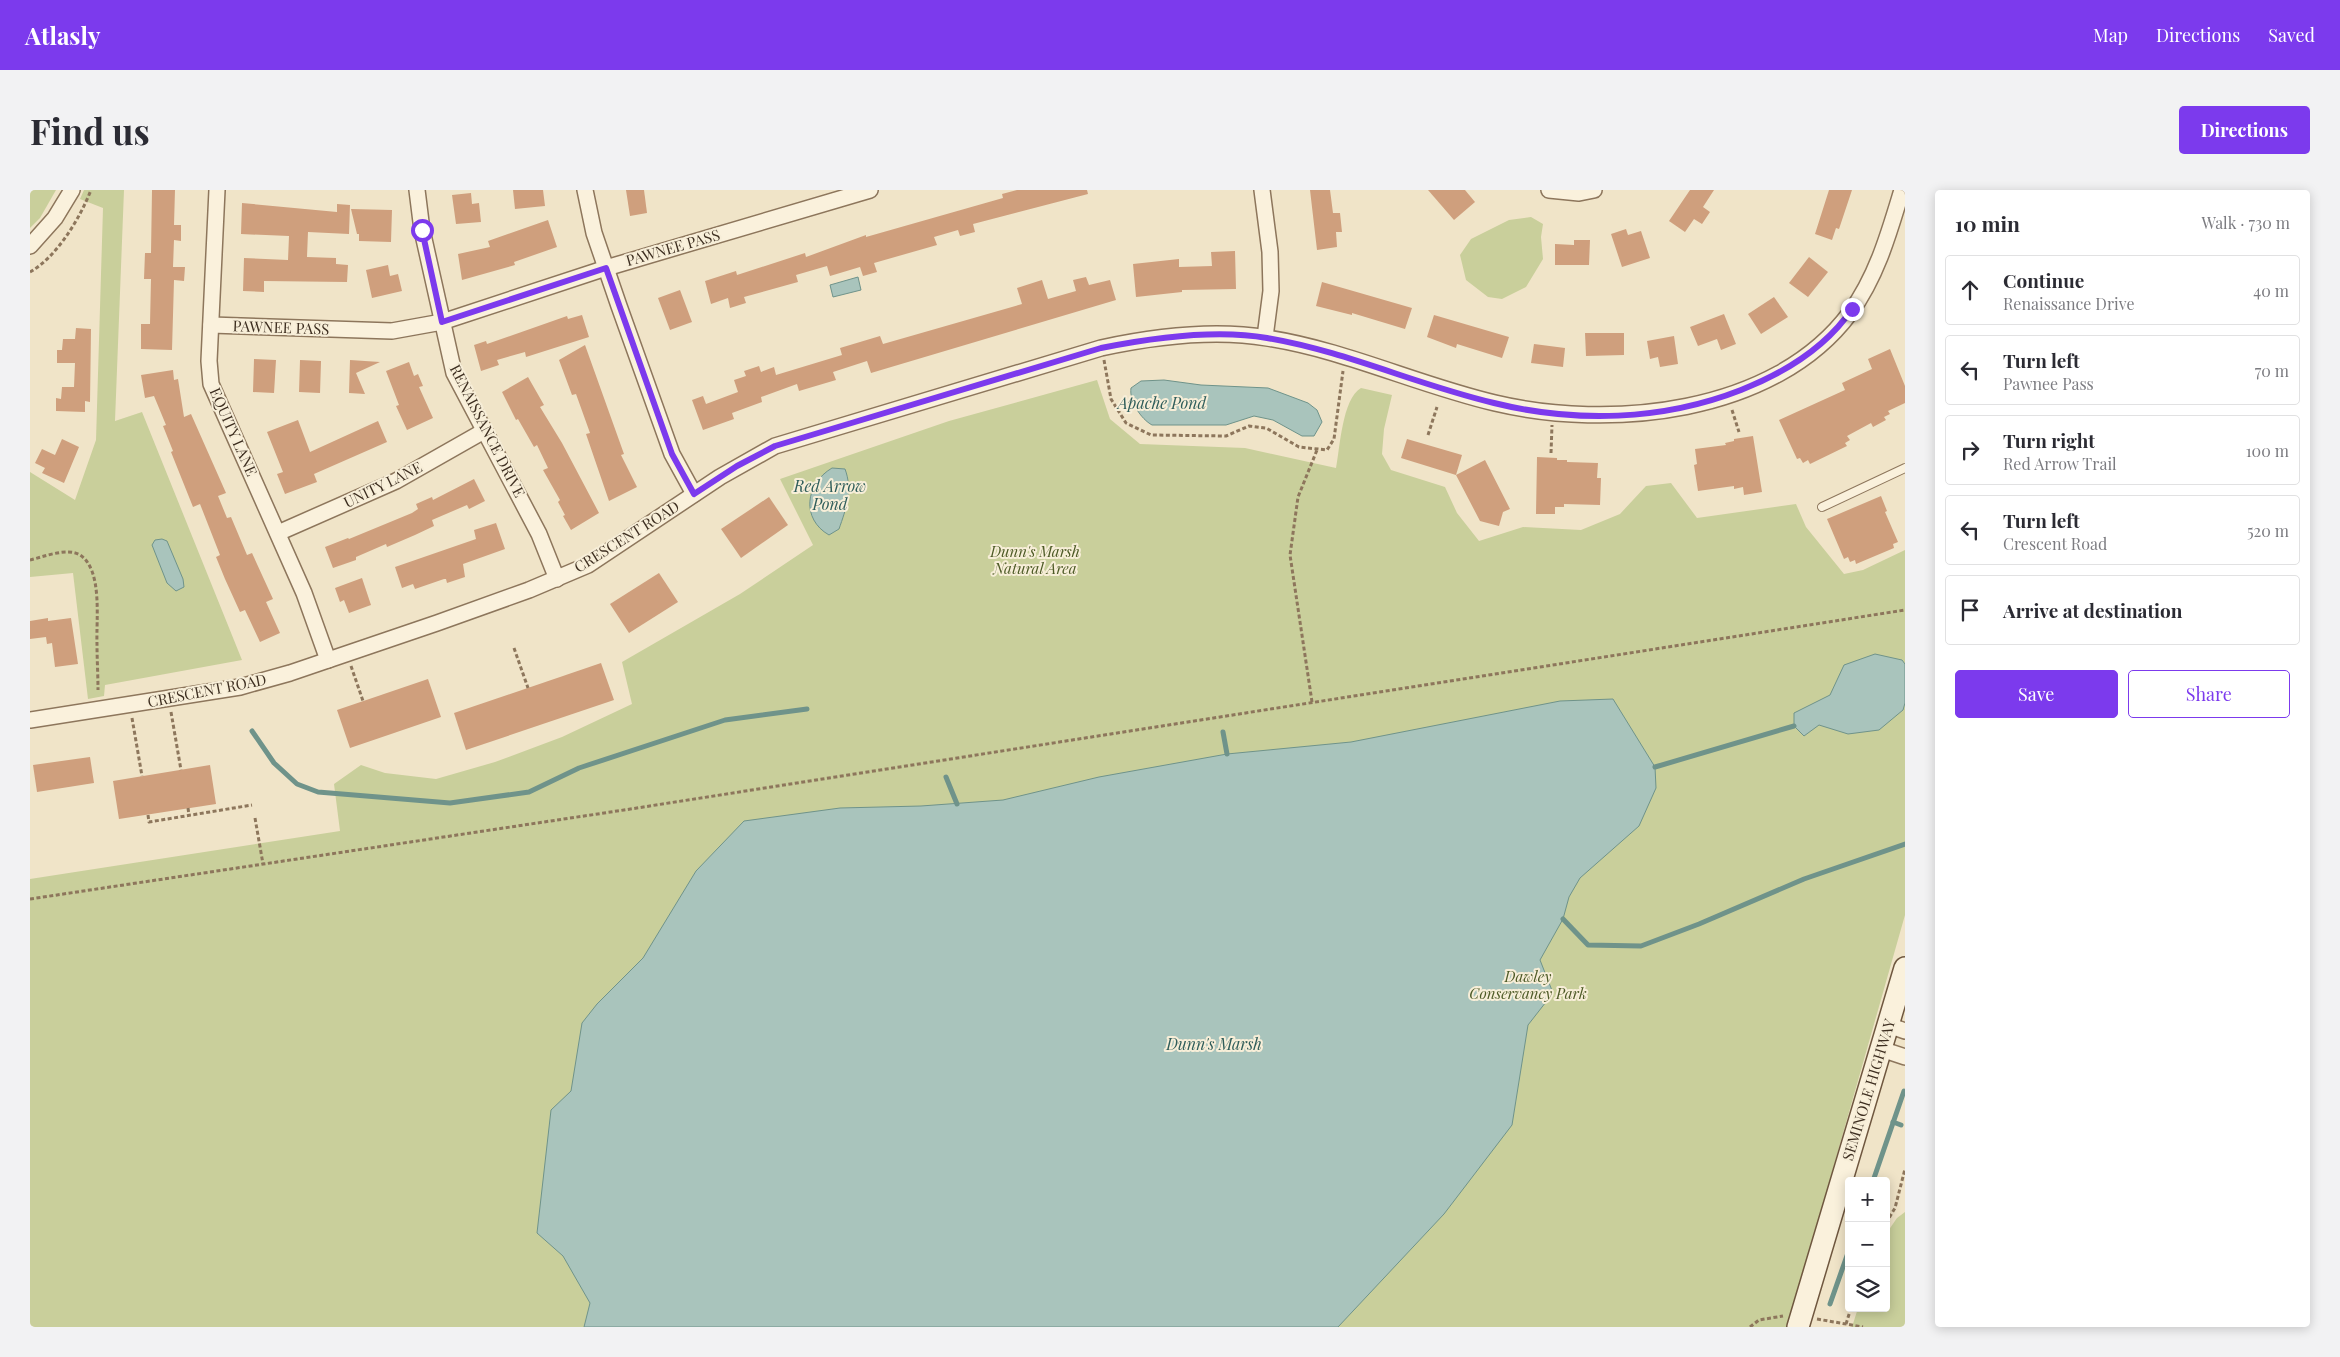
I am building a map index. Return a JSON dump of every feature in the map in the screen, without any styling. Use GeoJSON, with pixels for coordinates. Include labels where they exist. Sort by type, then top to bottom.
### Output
{"type":"FeatureCollection","features":[{"type":"Feature","properties":{"kind":"street"},"geometry":{"type":"LineString","coordinates":[[30,246],[55,218],[72,190]]}},
{"type":"Feature","properties":{"kind":"street","name":"EQUITY LANE"},"geometry":{"type":"LineString","coordinates":[[217,190],[209,361],[211,384],[304,593],[328,660]]}},
{"type":"Feature","properties":{"kind":"street","name":"RENAISSANCE DRIVE"},"geometry":{"type":"LineString","coordinates":[[417,190],[422,230],[454,373],[539,534],[557,579]]}},
{"type":"Feature","properties":{"kind":"street"},"geometry":{"type":"LineString","coordinates":[[585,190],[594,233],[672,454],[694,494]]}},
{"type":"Feature","properties":{"kind":"street","name":"PAWNEE PASS"},"geometry":{"type":"LineString","coordinates":[[211,325],[392,331],[442,322],[606,268],[870,190]]}},
{"type":"Feature","properties":{"kind":"street"},"geometry":{"type":"LineString","coordinates":[[1262,190],[1270,252],[1271,291],[1266,338]]}},
{"type":"Feature","properties":{"kind":"street"},"geometry":{"type":"LineString","coordinates":[[1549,190],[1579,193],[1594,190]]}},
{"type":"Feature","properties":{"kind":"street","name":"CRESCENT ROAD"},"geometry":{"type":"LineString","coordinates":[[30,720],[240,687],[347,654],[557,579],[588,565],[737,466],[775,446],[1101,348],[1156,338],[1191,336],[1266,338],[1315,348],[1492,403],[1552,414],[1595,416],[1632,414],[1664,410],[1727,395],[1790,367],[1823,342],[1848,315],[1865,291],[1885,248],[1902,190]]}},
{"type":"Feature","properties":{"kind":"street","name":"UNITY LANE"},"geometry":{"type":"LineString","coordinates":[[278,533],[396,481],[484,431]]}},
{"type":"Feature","properties":{"kind":"street","name":"SEMINOLE HIGHWAY"},"geometry":{"type":"LineString","coordinates":[[1800,1320],[1881,1049],[1896,1028],[1905,968]]}},
{"type":"Feature","properties":{"kind":"street"},"geometry":{"type":"LineString","coordinates":[[1881,1049],[1905,1056]]}},
{"type":"Feature","properties":{"kind":"lane"},"geometry":{"type":"LineString","coordinates":[[1822,507],[1905,468]]}},
{"type":"Feature","properties":{"kind":"path"},"geometry":{"type":"LineString","coordinates":[[30,272],[54,250],[70,231],[85,207],[91,190]]}},
{"type":"Feature","properties":{"kind":"path"},"geometry":{"type":"LineString","coordinates":[[1101,348],[1112,398],[1116,407],[1126,423],[1151,435],[1226,436],[1249,426],[1266,428],[1299,447],[1317,450],[1328,450],[1334,439],[1340,378],[1346,358]]}},
{"type":"Feature","properties":{"kind":"path"},"geometry":{"type":"LineString","coordinates":[[1727,395],[1739,432]]}},
{"type":"Feature","properties":{"kind":"path"},"geometry":{"type":"LineString","coordinates":[[1428,435],[1437,407]]}},
{"type":"Feature","properties":{"kind":"path"},"geometry":{"type":"LineString","coordinates":[[1551,453],[1552,414]]}},
{"type":"Feature","properties":{"kind":"path"},"geometry":{"type":"LineString","coordinates":[[1312,702],[1290,555],[1298,497],[1317,450]]}},
{"type":"Feature","properties":{"kind":"path"},"geometry":{"type":"LineString","coordinates":[[30,560],[65,552],[75,553],[80,555],[91,568],[96,587],[98,690]]}},
{"type":"Feature","properties":{"kind":"path"},"geometry":{"type":"LineString","coordinates":[[30,899],[1905,610]]}},
{"type":"Feature","properties":{"kind":"path"},"geometry":{"type":"LineString","coordinates":[[514,648],[528,688]]}},
{"type":"Feature","properties":{"kind":"path"},"geometry":{"type":"LineString","coordinates":[[347,654],[363,701]]}},
{"type":"Feature","properties":{"kind":"path"},"geometry":{"type":"LineString","coordinates":[[169,699],[181,770]]}},
{"type":"Feature","properties":{"kind":"path"},"geometry":{"type":"LineString","coordinates":[[130,705],[142,776]]}},
{"type":"Feature","properties":{"kind":"path"},"geometry":{"type":"LineString","coordinates":[[148,815],[149,822],[252,805]]}},
{"type":"Feature","properties":{"kind":"path"},"geometry":{"type":"LineString","coordinates":[[188,808],[189,815]]}},
{"type":"Feature","properties":{"kind":"path"},"geometry":{"type":"LineString","coordinates":[[255,818],[263,864]]}},
{"type":"Feature","properties":{"kind":"path"},"geometry":{"type":"LineString","coordinates":[[1887,1222],[1896,1208],[1905,1169]]}},
{"type":"Feature","properties":{"kind":"path"},"geometry":{"type":"LineString","coordinates":[[1846,1324],[1850,1312]]}},
{"type":"Feature","properties":{"kind":"path"},"geometry":{"type":"LineString","coordinates":[[1750,1327],[1760,1320],[1800,1320],[1863,1327]]}},
{"type":"Feature","properties":{"kind":"green space"},"geometry":{"type":"Polygon","coordinates":[[[30,190],[56,190],[40,218],[30,228],[30,190]]]}},
{"type":"Feature","properties":{"kind":"green space"},"geometry":{"type":"Polygon","coordinates":[[[84,190],[124,190],[115,421],[142,412],[242,660],[105,685],[104,696],[88,699],[73,573],[30,577],[30,472],[75,500],[96,440],[103,208],[80,199],[84,190]]]}},
{"type":"Feature","properties":{"kind":"green space"},"geometry":{"type":"Polygon","coordinates":[[[1531,217],[1543,224],[1541,237],[1543,259],[1526,287],[1502,299],[1488,297],[1466,280],[1460,255],[1471,239],[1509,220],[1531,217]]]}},
{"type":"Feature","properties":{"kind":"green space","name":"Dawley Conservancy Park"},"geometry":{"type":"Polygon","coordinates":[[[1097,380],[1110,419],[1140,444],[1245,448],[1336,468],[1346,413],[1355,394],[1361,388],[1392,395],[1384,429],[1382,454],[1391,470],[1445,487],[1457,513],[1479,541],[1523,527],[1581,530],[1620,514],[1646,486],[1671,483],[1697,518],[1796,504],[1806,527],[1844,574],[1863,570],[1905,550],[1905,915],[1788,1327],[30,1327],[30,879],[340,831],[334,784],[361,765],[385,773],[436,779],[495,762],[562,737],[632,704],[622,662],[740,594],[813,545],[780,479],[949,421],[1097,380]]]}},
{"type":"Feature","properties":{"kind":"green space"},"geometry":{"type":"Polygon","coordinates":[[[1905,1212],[1905,1327],[1852,1327],[1857,1312],[1890,1312],[1890,1228],[1897,1218],[1905,1212]]]}},
{"type":"Feature","properties":{"kind":"water"},"geometry":{"type":"Polygon","coordinates":[[[858,277],[861,290],[833,297],[830,285],[858,277]]]}},
{"type":"Feature","properties":{"kind":"water","name":"Apache Pond"},"geometry":{"type":"Polygon","coordinates":[[[1164,380],[1201,385],[1268,388],[1308,403],[1317,410],[1322,422],[1314,436],[1302,436],[1273,420],[1254,416],[1226,425],[1152,425],[1144,419],[1134,404],[1131,388],[1141,381],[1164,380]]]}},
{"type":"Feature","properties":{"kind":"water","name":"Red Arrow Pond"},"geometry":{"type":"Polygon","coordinates":[[[832,468],[845,469],[848,492],[846,507],[839,529],[829,535],[814,520],[810,502],[816,483],[832,468]]]}},
{"type":"Feature","properties":{"kind":"water"},"geometry":{"type":"Polygon","coordinates":[[[162,539],[167,541],[183,579],[184,587],[176,591],[167,583],[152,545],[155,540],[162,539]]]}},
{"type":"Feature","properties":{"kind":"water"},"geometry":{"type":"Polygon","coordinates":[[[1875,654],[1902,660],[1905,664],[1905,703],[1903,710],[1879,730],[1848,734],[1819,725],[1804,736],[1794,726],[1794,713],[1830,695],[1844,665],[1875,654]]]}},
{"type":"Feature","properties":{"kind":"water","name":"Dunn's Marsh"},"geometry":{"type":"Polygon","coordinates":[[[1613,699],[1655,767],[1656,788],[1639,826],[1580,878],[1569,897],[1563,919],[1540,960],[1553,993],[1528,1025],[1512,1125],[1444,1214],[1338,1327],[584,1327],[590,1303],[563,1256],[537,1233],[551,1110],[571,1091],[582,1023],[597,1004],[643,958],[696,871],[744,821],[840,808],[921,806],[1003,800],[1099,777],[1227,754],[1351,742],[1560,701],[1613,699]]]}},
{"type":"Feature","properties":{"kind":"building"},"geometry":{"type":"Polygon","coordinates":[[[152,190],[175,190],[174,225],[181,225],[181,241],[174,240],[173,267],[185,267],[184,281],[174,280],[172,350],[141,349],[141,324],[150,324],[151,279],[144,279],[145,253],[151,253],[152,190]]]}},
{"type":"Feature","properties":{"kind":"building"},"geometry":{"type":"Polygon","coordinates":[[[513,190],[543,190],[545,206],[515,209],[513,190]]]}},
{"type":"Feature","properties":{"kind":"building"},"geometry":{"type":"Polygon","coordinates":[[[626,190],[644,190],[647,213],[630,216],[626,190]]]}},
{"type":"Feature","properties":{"kind":"building"},"geometry":{"type":"Polygon","coordinates":[[[1017,190],[1087,190],[1088,194],[973,224],[975,232],[960,236],[958,230],[934,237],[937,245],[874,263],[877,272],[863,276],[860,267],[830,276],[827,266],[796,275],[798,282],[744,297],[746,303],[730,308],[728,298],[711,304],[705,281],[736,271],[737,275],[805,253],[806,257],[866,235],[866,237],[1003,198],[1002,194],[1017,190]]]}},
{"type":"Feature","properties":{"kind":"building"},"geometry":{"type":"Polygon","coordinates":[[[1310,190],[1330,190],[1333,213],[1340,213],[1342,232],[1336,232],[1337,247],[1317,250],[1310,190]]]}},
{"type":"Feature","properties":{"kind":"building"},"geometry":{"type":"Polygon","coordinates":[[[1428,190],[1465,190],[1475,202],[1454,220],[1428,190]]]}},
{"type":"Feature","properties":{"kind":"building"},"geometry":{"type":"Polygon","coordinates":[[[1690,190],[1714,190],[1703,207],[1710,212],[1702,224],[1694,219],[1685,232],[1669,221],[1690,190]]]}},
{"type":"Feature","properties":{"kind":"building"},"geometry":{"type":"Polygon","coordinates":[[[1829,190],[1852,190],[1839,229],[1836,228],[1832,240],[1815,234],[1829,190]]]}},
{"type":"Feature","properties":{"kind":"building"},"geometry":{"type":"Polygon","coordinates":[[[471,193],[472,204],[479,203],[481,222],[456,224],[452,195],[471,193]]]}},
{"type":"Feature","properties":{"kind":"building"},"geometry":{"type":"Polygon","coordinates":[[[242,203],[337,212],[337,204],[350,205],[349,234],[308,232],[307,257],[336,258],[336,264],[348,265],[347,282],[264,281],[264,292],[243,291],[244,258],[288,260],[289,236],[241,234],[242,203]]]}},
{"type":"Feature","properties":{"kind":"building"},"geometry":{"type":"Polygon","coordinates":[[[351,209],[392,210],[391,242],[359,241],[359,234],[357,234],[351,209]]]}},
{"type":"Feature","properties":{"kind":"building"},"geometry":{"type":"Polygon","coordinates":[[[548,220],[557,247],[514,262],[515,265],[462,280],[458,254],[490,247],[488,241],[548,220]]]}},
{"type":"Feature","properties":{"kind":"building"},"geometry":{"type":"Polygon","coordinates":[[[1626,229],[1628,235],[1641,231],[1650,258],[1622,267],[1611,234],[1626,229]]]}},
{"type":"Feature","properties":{"kind":"building"},"geometry":{"type":"Polygon","coordinates":[[[1574,240],[1590,240],[1589,265],[1555,265],[1555,244],[1574,245],[1574,240]]]}},
{"type":"Feature","properties":{"kind":"building"},"geometry":{"type":"Polygon","coordinates":[[[1235,251],[1236,289],[1182,290],[1182,292],[1136,297],[1133,264],[1179,259],[1179,267],[1212,266],[1211,252],[1235,251]]]}},
{"type":"Feature","properties":{"kind":"building"},"geometry":{"type":"Polygon","coordinates":[[[1809,257],[1828,272],[1808,297],[1789,283],[1809,257]]]}},
{"type":"Feature","properties":{"kind":"building"},"geometry":{"type":"Polygon","coordinates":[[[388,265],[390,276],[398,274],[402,291],[372,298],[366,270],[388,265]]]}},
{"type":"Feature","properties":{"kind":"building"},"geometry":{"type":"Polygon","coordinates":[[[1086,277],[1089,285],[1110,280],[1116,300],[871,373],[867,361],[833,372],[836,380],[799,391],[797,384],[761,397],[762,402],[732,413],[734,419],[703,430],[692,400],[703,396],[706,404],[738,392],[734,380],[746,376],[744,371],[759,366],[761,372],[774,367],[776,375],[842,355],[840,348],[880,336],[883,344],[1022,304],[1017,288],[1042,280],[1048,299],[1076,291],[1073,280],[1086,277]]]}},
{"type":"Feature","properties":{"kind":"building"},"geometry":{"type":"Polygon","coordinates":[[[1322,282],[1412,308],[1405,329],[1352,313],[1352,315],[1316,306],[1322,282]]]}},
{"type":"Feature","properties":{"kind":"building"},"geometry":{"type":"Polygon","coordinates":[[[680,290],[692,322],[670,330],[658,298],[680,290]]]}},
{"type":"Feature","properties":{"kind":"building"},"geometry":{"type":"Polygon","coordinates":[[[1774,297],[1788,317],[1761,334],[1748,314],[1774,297]]]}},
{"type":"Feature","properties":{"kind":"building"},"geometry":{"type":"Polygon","coordinates":[[[1724,314],[1736,344],[1721,350],[1717,339],[1698,346],[1690,327],[1724,314]]]}},
{"type":"Feature","properties":{"kind":"building"},"geometry":{"type":"Polygon","coordinates":[[[582,315],[589,337],[526,357],[525,352],[497,360],[499,365],[481,371],[474,345],[486,341],[487,344],[567,316],[568,319],[582,315]]]}},
{"type":"Feature","properties":{"kind":"building"},"geometry":{"type":"Polygon","coordinates":[[[1434,315],[1509,337],[1502,358],[1457,344],[1456,348],[1427,337],[1434,315]]]}},
{"type":"Feature","properties":{"kind":"building"},"geometry":{"type":"Polygon","coordinates":[[[76,328],[91,329],[90,402],[85,401],[85,412],[56,411],[56,398],[61,399],[62,387],[74,387],[75,363],[57,363],[57,350],[62,350],[63,339],[75,339],[76,328]]]}},
{"type":"Feature","properties":{"kind":"building"},"geometry":{"type":"Polygon","coordinates":[[[1585,333],[1624,333],[1624,355],[1586,356],[1585,333]]]}},
{"type":"Feature","properties":{"kind":"building"},"geometry":{"type":"Polygon","coordinates":[[[1674,336],[1678,364],[1660,367],[1658,357],[1650,359],[1647,341],[1674,336]]]}},
{"type":"Feature","properties":{"kind":"building"},"geometry":{"type":"Polygon","coordinates":[[[1534,344],[1565,348],[1563,367],[1531,363],[1534,344]]]}},
{"type":"Feature","properties":{"kind":"building"},"geometry":{"type":"Polygon","coordinates":[[[585,345],[624,454],[621,455],[637,487],[609,501],[586,434],[590,433],[576,394],[572,395],[559,360],[585,345]]]}},
{"type":"Feature","properties":{"kind":"building"},"geometry":{"type":"Polygon","coordinates":[[[1890,349],[1905,386],[1905,403],[1888,411],[1890,414],[1884,417],[1886,420],[1873,427],[1871,423],[1847,436],[1850,440],[1845,443],[1847,446],[1810,464],[1808,460],[1803,463],[1800,458],[1797,459],[1779,420],[1845,390],[1842,383],[1872,369],[1868,359],[1890,349]]]}},
{"type":"Feature","properties":{"kind":"building"},"geometry":{"type":"Polygon","coordinates":[[[254,359],[276,360],[274,393],[253,392],[254,359]]]}},
{"type":"Feature","properties":{"kind":"building"},"geometry":{"type":"Polygon","coordinates":[[[300,360],[321,361],[320,393],[299,392],[300,360]]]}},
{"type":"Feature","properties":{"kind":"building"},"geometry":{"type":"Polygon","coordinates":[[[350,360],[380,362],[356,373],[365,394],[349,393],[350,360]]]}},
{"type":"Feature","properties":{"kind":"building"},"geometry":{"type":"Polygon","coordinates":[[[409,362],[414,376],[418,374],[423,386],[419,387],[433,418],[407,430],[396,406],[399,405],[386,371],[409,362]]]}},
{"type":"Feature","properties":{"kind":"building"},"geometry":{"type":"Polygon","coordinates":[[[173,370],[174,380],[178,379],[184,417],[191,414],[226,493],[218,496],[227,518],[231,517],[247,555],[252,553],[273,599],[266,602],[280,633],[260,642],[245,610],[240,612],[225,579],[216,557],[220,555],[200,504],[193,507],[171,452],[173,451],[163,426],[166,425],[154,396],[145,398],[141,375],[173,370]]]}},
{"type":"Feature","properties":{"kind":"building"},"geometry":{"type":"Polygon","coordinates":[[[528,377],[544,405],[540,407],[562,443],[599,513],[571,530],[563,516],[565,515],[558,502],[560,500],[543,470],[548,468],[537,445],[534,447],[518,419],[516,420],[502,392],[528,377]]]}},
{"type":"Feature","properties":{"kind":"building"},"geometry":{"type":"Polygon","coordinates":[[[298,420],[310,452],[378,421],[387,442],[314,474],[317,482],[285,494],[277,474],[283,472],[267,432],[298,420]]]}},
{"type":"Feature","properties":{"kind":"building"},"geometry":{"type":"Polygon","coordinates":[[[1753,436],[1762,492],[1744,495],[1743,487],[1734,489],[1734,486],[1698,491],[1694,465],[1697,464],[1695,449],[1726,445],[1725,443],[1734,441],[1734,439],[1753,436]]]}},
{"type":"Feature","properties":{"kind":"building"},"geometry":{"type":"Polygon","coordinates":[[[62,439],[79,447],[64,483],[42,473],[45,468],[35,463],[42,449],[55,455],[62,439]]]}},
{"type":"Feature","properties":{"kind":"building"},"geometry":{"type":"Polygon","coordinates":[[[1407,439],[1462,455],[1456,475],[1401,458],[1407,439]]]}},
{"type":"Feature","properties":{"kind":"building"},"geometry":{"type":"Polygon","coordinates":[[[1537,457],[1557,458],[1557,460],[1567,460],[1567,462],[1598,463],[1597,478],[1601,478],[1600,505],[1564,504],[1564,507],[1555,507],[1555,514],[1536,514],[1537,457]]]}},
{"type":"Feature","properties":{"kind":"building"},"geometry":{"type":"Polygon","coordinates":[[[1485,460],[1510,509],[1503,512],[1499,526],[1480,521],[1456,475],[1485,460]]]}},
{"type":"Feature","properties":{"kind":"building"},"geometry":{"type":"Polygon","coordinates":[[[474,479],[485,501],[469,509],[467,505],[432,520],[434,526],[387,547],[386,544],[356,557],[356,560],[333,568],[325,547],[412,513],[418,509],[416,504],[432,497],[433,500],[474,479]]]}},
{"type":"Feature","properties":{"kind":"building"},"geometry":{"type":"Polygon","coordinates":[[[1881,496],[1887,511],[1885,512],[1898,542],[1893,544],[1894,548],[1856,564],[1855,560],[1850,562],[1848,557],[1844,559],[1827,519],[1881,496]]]}},
{"type":"Feature","properties":{"kind":"building"},"geometry":{"type":"Polygon","coordinates":[[[769,497],[788,525],[741,558],[721,529],[769,497]]]}},
{"type":"Feature","properties":{"kind":"building"},"geometry":{"type":"Polygon","coordinates":[[[496,523],[505,549],[463,564],[465,577],[447,583],[446,579],[444,579],[415,589],[413,584],[402,588],[395,567],[476,539],[474,530],[496,523]]]}},
{"type":"Feature","properties":{"kind":"building"},"geometry":{"type":"Polygon","coordinates":[[[659,573],[678,602],[629,633],[610,604],[659,573]]]}},
{"type":"Feature","properties":{"kind":"building"},"geometry":{"type":"Polygon","coordinates":[[[362,578],[371,605],[349,613],[344,600],[340,602],[335,588],[362,578]]]}},
{"type":"Feature","properties":{"kind":"building"},"geometry":{"type":"Polygon","coordinates":[[[48,618],[48,621],[71,618],[78,664],[55,667],[52,643],[47,644],[46,637],[30,639],[30,621],[48,618]]]}},
{"type":"Feature","properties":{"kind":"building"},"geometry":{"type":"Polygon","coordinates":[[[601,663],[614,700],[466,750],[454,713],[601,663]]]}},
{"type":"Feature","properties":{"kind":"building"},"geometry":{"type":"Polygon","coordinates":[[[428,679],[441,717],[350,748],[337,710],[428,679]]]}},
{"type":"Feature","properties":{"kind":"building"},"geometry":{"type":"Polygon","coordinates":[[[90,757],[94,783],[37,792],[33,765],[90,757]]]}},
{"type":"Feature","properties":{"kind":"building"},"geometry":{"type":"Polygon","coordinates":[[[210,765],[216,804],[119,819],[113,781],[210,765]]]}},
{"type":"Feature","properties":{"kind":"waterway"},"geometry":{"type":"LineString","coordinates":[[252,731],[274,763],[297,784],[318,792],[450,803],[529,792],[579,768],[725,720],[807,709]]}},
{"type":"Feature","properties":{"kind":"waterway"},"geometry":{"type":"LineString","coordinates":[[1655,767],[1794,726]]}},
{"type":"Feature","properties":{"kind":"waterway"},"geometry":{"type":"LineString","coordinates":[[1223,732],[1227,754]]}},
{"type":"Feature","properties":{"kind":"waterway"},"geometry":{"type":"LineString","coordinates":[[946,777],[957,804]]}},
{"type":"Feature","properties":{"kind":"waterway"},"geometry":{"type":"LineString","coordinates":[[1563,919],[1588,945],[1641,946],[1699,924],[1804,879],[1905,844]]}},
{"type":"Feature","properties":{"kind":"waterway"},"geometry":{"type":"LineString","coordinates":[[1874,1177],[1904,1091]]}},
{"type":"Feature","properties":{"kind":"waterway"},"geometry":{"type":"LineString","coordinates":[[1893,1122],[1901,1125]]}},
{"type":"Feature","properties":{"kind":"waterway"},"geometry":{"type":"LineString","coordinates":[[1830,1304],[1845,1261]]}},
{"type":"Feature","properties":{"kind":"route"},"geometry":{"type":"LineString","coordinates":[[422,230],[442,322],[606,268],[672,454],[694,494],[737,466],[775,446],[1101,348],[1156,338],[1191,336],[1266,338],[1315,348],[1492,403],[1538,412],[1595,416],[1664,410],[1727,395],[1764,380],[1790,367],[1823,342],[1852,309]]}},
{"type":"Feature","properties":{"kind":"park label","name":"Dunn's Marsh Natural Area"},"geometry":{"type":"Point","coordinates":[1035,560]}}]}
